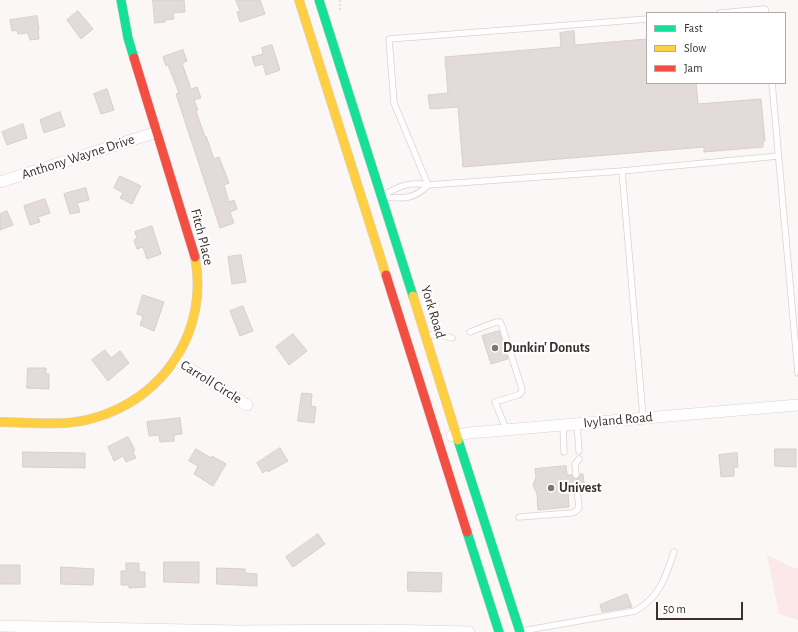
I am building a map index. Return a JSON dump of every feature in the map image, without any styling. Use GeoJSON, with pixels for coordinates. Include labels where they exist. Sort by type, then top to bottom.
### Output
{"type":"FeatureCollection","features":[{"type":"Feature","properties":{"kind":"main road","name":"Fitch Place"},"geometry":{"type":"LineString","coordinates":[[0,422],[74,422],[112,412],[130,403],[147,392],[176,360],[187,338],[194,318],[197,298],[197,266],[192,244],[128,38],[121,0]]}},
{"type":"Feature","properties":{"kind":"main road","name":"York Road"},"geometry":{"type":"LineString","coordinates":[[299,0],[366,201],[416,338],[456,435],[520,632]]}},
{"type":"Feature","properties":{"kind":"main road","name":"York Road"},"geometry":{"type":"LineString","coordinates":[[319,0],[379,198],[416,338],[438,438],[499,632]]}},
{"type":"Feature","properties":{"kind":"street","name":"Anthony Wayne Drive"},"geometry":{"type":"LineString","coordinates":[[0,182],[157,132]]}},
{"type":"Feature","properties":{"kind":"street","name":"Carroll Circle"},"geometry":{"type":"LineString","coordinates":[[176,360],[247,405]]}},
{"type":"Feature","properties":{"kind":"street","name":"Ivyland Road"},"geometry":{"type":"LineString","coordinates":[[438,438],[465,433],[506,429],[798,405]]}},
{"type":"Feature","properties":{"kind":"street"},"geometry":{"type":"LineString","coordinates":[[0,626],[236,631],[381,630],[469,632]]}},
{"type":"Feature","properties":{"kind":"street"},"geometry":{"type":"LineString","coordinates":[[510,632],[520,632]]}},
{"type":"Feature","properties":{"kind":"lane"},"geometry":{"type":"LineString","coordinates":[[731,12],[765,9],[766,12]]}},
{"type":"Feature","properties":{"kind":"lane"},"geometry":{"type":"LineString","coordinates":[[428,185],[394,103],[389,39],[646,19]]}},
{"type":"Feature","properties":{"kind":"lane"},"geometry":{"type":"LineString","coordinates":[[772,84],[798,373]]}},
{"type":"Feature","properties":{"kind":"lane"},"geometry":{"type":"LineString","coordinates":[[379,198],[398,187],[418,183],[428,185],[622,171],[778,156]]}},
{"type":"Feature","properties":{"kind":"lane"},"geometry":{"type":"LineString","coordinates":[[622,171],[643,417]]}},
{"type":"Feature","properties":{"kind":"lane"},"geometry":{"type":"LineString","coordinates":[[379,198],[401,198],[420,194],[428,185]]}},
{"type":"Feature","properties":{"kind":"lane"},"geometry":{"type":"LineString","coordinates":[[470,332],[496,322],[500,322],[502,326],[522,389],[521,393],[495,402],[506,429]]}},
{"type":"Feature","properties":{"kind":"lane"},"geometry":{"type":"LineString","coordinates":[[416,338],[442,335],[452,338]]}},
{"type":"Feature","properties":{"kind":"lane"},"geometry":{"type":"LineString","coordinates":[[577,423],[579,451]]}},
{"type":"Feature","properties":{"kind":"lane"},"geometry":{"type":"LineString","coordinates":[[562,424],[564,452]]}},
{"type":"Feature","properties":{"kind":"lane"},"geometry":{"type":"LineString","coordinates":[[576,474],[575,464],[579,459]]}},
{"type":"Feature","properties":{"kind":"lane"},"geometry":{"type":"LineString","coordinates":[[519,517],[572,513],[579,508],[577,489]]}},
{"type":"Feature","properties":{"kind":"lane"},"geometry":{"type":"LineString","coordinates":[[520,632],[635,611],[645,606],[664,582],[674,552]]}},
{"type":"Feature","properties":{"kind":"shaded area"},"geometry":{"type":"Polygon","coordinates":[[[767,555],[794,568],[798,568],[798,620],[779,614],[767,555]]]}},
{"type":"Feature","properties":{"kind":"building"},"geometry":{"type":"Polygon","coordinates":[[[153,0],[184,0],[185,12],[173,13],[174,19],[155,23],[153,0]]]}},
{"type":"Feature","properties":{"kind":"building"},"geometry":{"type":"Polygon","coordinates":[[[236,0],[260,0],[265,14],[240,22],[237,12],[240,11],[236,0]]]}},
{"type":"Feature","properties":{"kind":"building"},"geometry":{"type":"Polygon","coordinates":[[[78,11],[93,29],[81,39],[67,20],[78,11]]]}},
{"type":"Feature","properties":{"kind":"building"},"geometry":{"type":"Polygon","coordinates":[[[37,16],[39,39],[30,40],[28,33],[18,34],[17,30],[12,31],[10,20],[37,16]]]}},
{"type":"Feature","properties":{"kind":"building"},"geometry":{"type":"Polygon","coordinates":[[[574,31],[575,45],[646,39],[646,84],[696,84],[698,104],[761,99],[765,141],[763,141],[763,147],[704,152],[704,147],[463,167],[458,107],[430,109],[428,95],[448,93],[445,57],[561,47],[560,33],[574,31]]]}},
{"type":"Feature","properties":{"kind":"building"},"geometry":{"type":"Polygon","coordinates":[[[272,45],[280,70],[266,75],[263,64],[255,66],[252,57],[263,54],[262,48],[272,45]]]}},
{"type":"Feature","properties":{"kind":"building"},"geometry":{"type":"Polygon","coordinates":[[[183,50],[187,61],[182,63],[191,89],[197,87],[201,98],[194,100],[198,110],[196,111],[214,159],[219,157],[229,183],[224,185],[229,202],[234,200],[237,209],[230,212],[234,223],[220,228],[176,94],[179,93],[168,65],[166,66],[163,57],[183,50]]]}},
{"type":"Feature","properties":{"kind":"building"},"geometry":{"type":"Polygon","coordinates":[[[107,89],[114,110],[101,114],[94,94],[107,89]]]}},
{"type":"Feature","properties":{"kind":"building"},"geometry":{"type":"Polygon","coordinates":[[[60,112],[65,126],[44,133],[40,120],[60,112]]]}},
{"type":"Feature","properties":{"kind":"building"},"geometry":{"type":"Polygon","coordinates":[[[23,124],[27,138],[7,145],[2,132],[23,124]]]}},
{"type":"Feature","properties":{"kind":"building"},"geometry":{"type":"Polygon","coordinates":[[[120,176],[141,186],[132,204],[120,198],[123,193],[114,188],[120,176]]]}},
{"type":"Feature","properties":{"kind":"building"},"geometry":{"type":"Polygon","coordinates":[[[86,188],[89,200],[77,203],[80,212],[70,214],[64,194],[86,188]]]}},
{"type":"Feature","properties":{"kind":"building"},"geometry":{"type":"Polygon","coordinates":[[[45,199],[50,213],[38,217],[40,222],[30,225],[24,206],[45,199]]]}},
{"type":"Feature","properties":{"kind":"building"},"geometry":{"type":"Polygon","coordinates":[[[7,211],[13,225],[0,230],[0,214],[7,211]]]}},
{"type":"Feature","properties":{"kind":"building"},"geometry":{"type":"Polygon","coordinates":[[[152,226],[161,254],[147,259],[143,247],[137,249],[134,240],[137,238],[135,232],[152,226]]]}},
{"type":"Feature","properties":{"kind":"building"},"geometry":{"type":"Polygon","coordinates":[[[241,255],[246,282],[232,284],[228,257],[241,255]]]}},
{"type":"Feature","properties":{"kind":"building"},"geometry":{"type":"Polygon","coordinates":[[[143,295],[164,302],[154,331],[140,325],[143,316],[137,314],[143,295]]]}},
{"type":"Feature","properties":{"kind":"building"},"geometry":{"type":"Polygon","coordinates":[[[243,306],[253,331],[240,336],[230,311],[243,306]]]}},
{"type":"Feature","properties":{"kind":"building","name":"Dunkin' Donuts"},"geometry":{"type":"Polygon","coordinates":[[[499,331],[508,359],[491,364],[482,336],[499,331]]]}},
{"type":"Feature","properties":{"kind":"building"},"geometry":{"type":"Polygon","coordinates":[[[293,334],[307,351],[289,365],[276,347],[293,334]]]}},
{"type":"Feature","properties":{"kind":"building"},"geometry":{"type":"Polygon","coordinates":[[[105,350],[111,358],[120,351],[129,363],[108,381],[92,360],[105,350]]]}},
{"type":"Feature","properties":{"kind":"building"},"geometry":{"type":"Polygon","coordinates":[[[28,368],[46,368],[46,374],[49,374],[49,389],[27,388],[28,368]]]}},
{"type":"Feature","properties":{"kind":"building"},"geometry":{"type":"Polygon","coordinates":[[[302,393],[312,394],[311,406],[316,407],[314,423],[298,421],[302,393]]]}},
{"type":"Feature","properties":{"kind":"building"},"geometry":{"type":"Polygon","coordinates":[[[180,418],[182,434],[174,435],[174,441],[160,442],[159,435],[149,436],[147,422],[180,418]]]}},
{"type":"Feature","properties":{"kind":"building"},"geometry":{"type":"Polygon","coordinates":[[[128,437],[135,450],[133,452],[136,458],[126,462],[123,456],[114,461],[108,447],[128,437]]]}},
{"type":"Feature","properties":{"kind":"building"},"geometry":{"type":"Polygon","coordinates":[[[280,448],[288,461],[268,472],[267,470],[263,473],[257,463],[280,448]]]}},
{"type":"Feature","properties":{"kind":"building"},"geometry":{"type":"Polygon","coordinates":[[[196,449],[211,458],[212,456],[226,464],[213,486],[194,474],[198,466],[189,461],[196,449]]]}},
{"type":"Feature","properties":{"kind":"building"},"geometry":{"type":"Polygon","coordinates":[[[775,449],[796,449],[796,467],[775,466],[775,449]]]}},
{"type":"Feature","properties":{"kind":"building"},"geometry":{"type":"Polygon","coordinates":[[[23,452],[85,453],[85,468],[23,467],[23,452]]]}},
{"type":"Feature","properties":{"kind":"building"},"geometry":{"type":"Polygon","coordinates":[[[737,453],[738,467],[734,467],[734,476],[721,477],[719,455],[737,453]]]}},
{"type":"Feature","properties":{"kind":"building","name":"Univest"},"geometry":{"type":"Polygon","coordinates":[[[566,466],[567,475],[572,475],[575,479],[578,479],[580,474],[583,474],[585,489],[581,489],[580,486],[577,485],[574,486],[573,490],[568,490],[569,507],[538,510],[537,494],[533,485],[536,477],[535,469],[566,466]]]}},
{"type":"Feature","properties":{"kind":"building"},"geometry":{"type":"Polygon","coordinates":[[[318,534],[325,544],[293,567],[286,557],[318,534]]]}},
{"type":"Feature","properties":{"kind":"building"},"geometry":{"type":"Polygon","coordinates":[[[164,562],[199,562],[199,583],[164,582],[164,562]]]}},
{"type":"Feature","properties":{"kind":"building"},"geometry":{"type":"Polygon","coordinates":[[[126,563],[139,563],[139,572],[145,572],[145,587],[129,588],[129,585],[121,585],[121,571],[126,571],[126,563]]]}},
{"type":"Feature","properties":{"kind":"building"},"geometry":{"type":"Polygon","coordinates":[[[0,565],[20,565],[20,584],[0,584],[0,565]]]}},
{"type":"Feature","properties":{"kind":"building"},"geometry":{"type":"Polygon","coordinates":[[[61,567],[94,569],[93,585],[61,584],[61,567]]]}},
{"type":"Feature","properties":{"kind":"building"},"geometry":{"type":"Polygon","coordinates":[[[217,568],[245,569],[245,573],[257,574],[257,586],[217,584],[217,568]]]}},
{"type":"Feature","properties":{"kind":"building"},"geometry":{"type":"Polygon","coordinates":[[[408,572],[442,573],[441,592],[408,591],[408,572]]]}},
{"type":"Feature","properties":{"kind":"building"},"geometry":{"type":"Polygon","coordinates":[[[627,594],[632,607],[602,612],[600,605],[627,594]]]}},
{"type":"Feature","properties":{"kind":"traffic: fast"},"geometry":{"type":"LineString","coordinates":[[121,0],[128,38],[134,58]]}},
{"type":"Feature","properties":{"kind":"traffic: fast"},"geometry":{"type":"LineString","coordinates":[[319,0],[413,296]]}},
{"type":"Feature","properties":{"kind":"traffic: fast"},"geometry":{"type":"LineString","coordinates":[[458,440],[520,632]]}},
{"type":"Feature","properties":{"kind":"traffic: fast"},"geometry":{"type":"LineString","coordinates":[[467,532],[499,632]]}},
{"type":"Feature","properties":{"kind":"traffic: slow"},"geometry":{"type":"LineString","coordinates":[[299,0],[386,275]]}},
{"type":"Feature","properties":{"kind":"traffic: slow"},"geometry":{"type":"LineString","coordinates":[[0,422],[59,423],[83,421],[119,408],[142,395],[161,378],[176,357],[188,335],[195,310],[198,284],[195,257]]}},
{"type":"Feature","properties":{"kind":"traffic: slow"},"geometry":{"type":"LineString","coordinates":[[413,296],[458,440]]}},
{"type":"Feature","properties":{"kind":"traffic: jam"},"geometry":{"type":"LineString","coordinates":[[134,58],[195,257]]}},
{"type":"Feature","properties":{"kind":"traffic: jam"},"geometry":{"type":"LineString","coordinates":[[386,275],[467,532]]}},
{"type":"Feature","properties":{"kind":"place","name":"Dunkin' Donuts"},"geometry":{"type":"Point","coordinates":[495,348]}},
{"type":"Feature","properties":{"kind":"place","name":"Univest"},"geometry":{"type":"Point","coordinates":[551,488]}}]}
